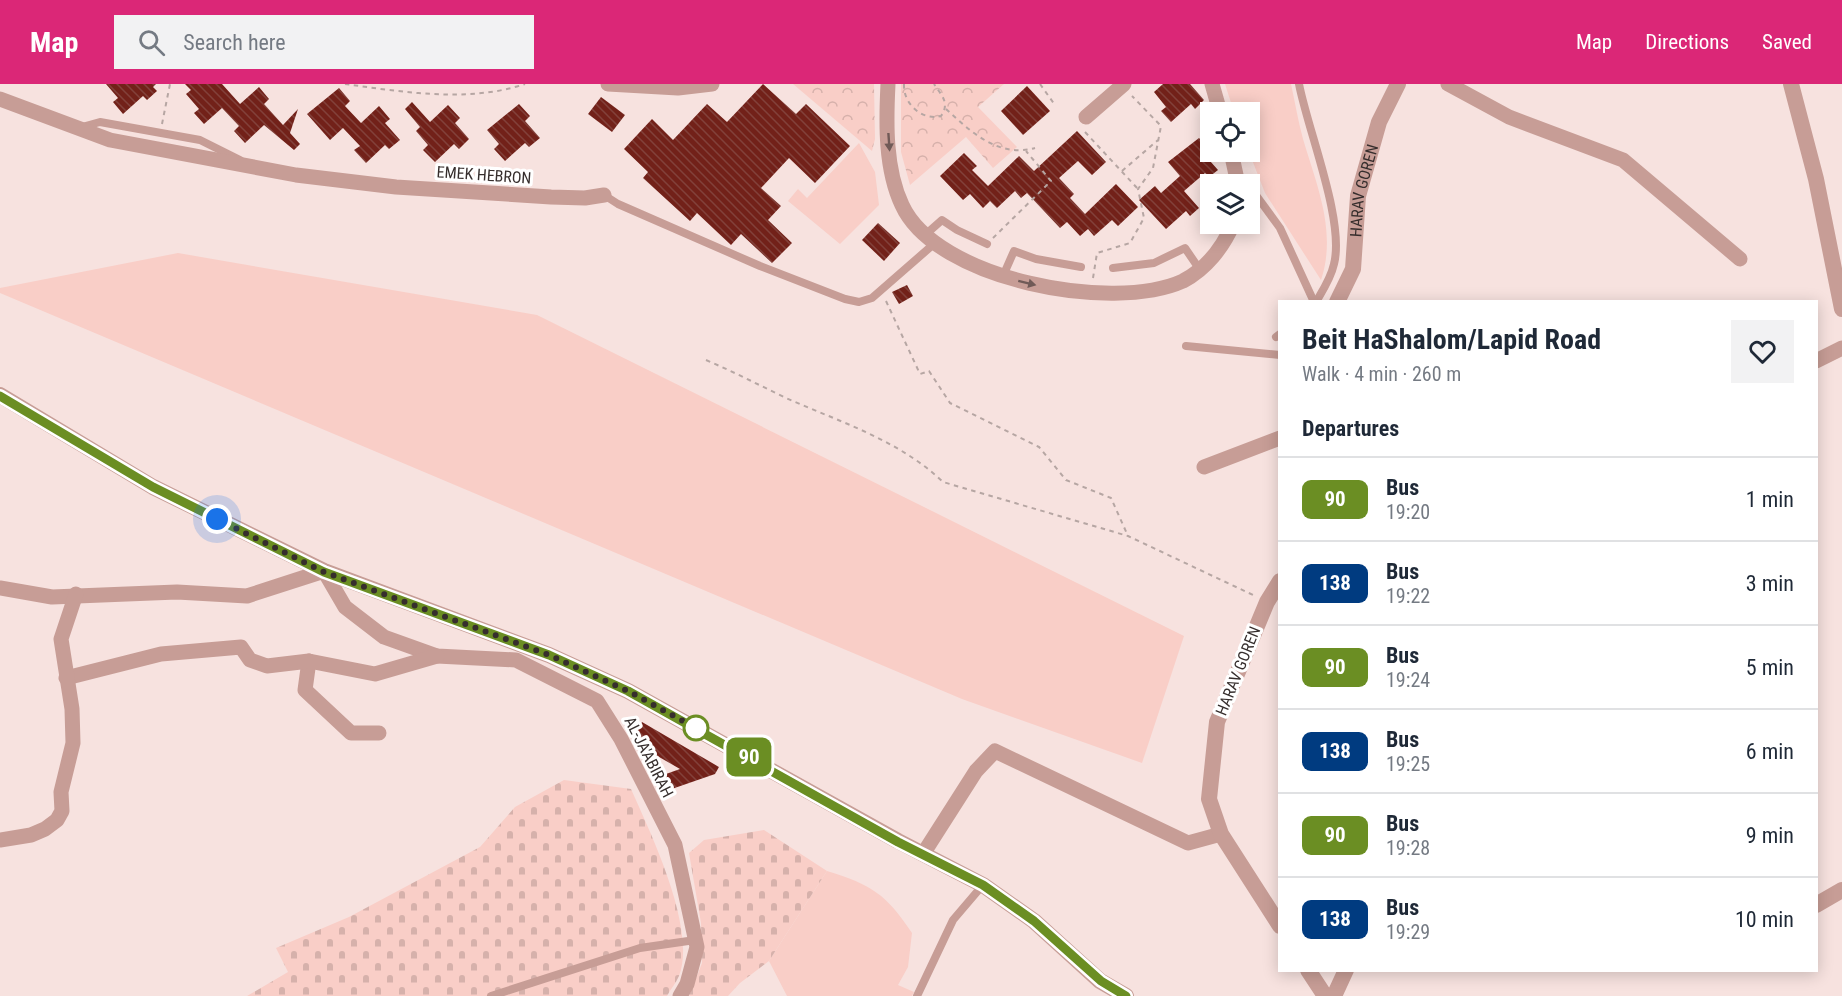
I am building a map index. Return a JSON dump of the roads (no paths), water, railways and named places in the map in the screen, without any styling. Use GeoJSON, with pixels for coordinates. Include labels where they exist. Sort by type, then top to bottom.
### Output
{"type":"FeatureCollection","features":[{"type":"Feature","properties":{"kind":"street"},"geometry":{"type":"LineString","coordinates":[[608,84],[678,88],[712,84]]}},
{"type":"Feature","properties":{"kind":"street"},"geometry":{"type":"LineString","coordinates":[[888,84],[888,133],[894,180],[902,206],[930,239],[984,269],[1051,289],[1092,293],[1147,291],[1183,280],[1200,270],[1228,234]]}},
{"type":"Feature","properties":{"kind":"street"},"geometry":{"type":"LineString","coordinates":[[1212,84],[1217,102]]}},
{"type":"Feature","properties":{"kind":"street","name":"HARAV GOREN"},"geometry":{"type":"LineString","coordinates":[[1338,300],[1353,269],[1358,196],[1379,122],[1398,84]]}},
{"type":"Feature","properties":{"kind":"street"},"geometry":{"type":"LineString","coordinates":[[1448,84],[1509,117],[1623,160],[1740,259]]}},
{"type":"Feature","properties":{"kind":"street"},"geometry":{"type":"LineString","coordinates":[[1791,84],[1816,179],[1842,309]]}},
{"type":"Feature","properties":{"kind":"street"},"geometry":{"type":"LineString","coordinates":[[1085,124],[1123,85]]}},
{"type":"Feature","properties":{"kind":"street","name":"EMEK HEBRON"},"geometry":{"type":"LineString","coordinates":[[0,99],[76,128],[145,148],[254,168],[396,187],[585,198],[604,195]]}},
{"type":"Feature","properties":{"kind":"street"},"geometry":{"type":"LineString","coordinates":[[1818,360],[1842,348]]}},
{"type":"Feature","properties":{"kind":"street"},"geometry":{"type":"LineString","coordinates":[[0,396],[153,487],[324,572],[549,655],[628,691],[983,885],[1034,921],[1101,981],[1126,996]]}},
{"type":"Feature","properties":{"kind":"street"},"geometry":{"type":"LineString","coordinates":[[1204,467],[1278,439]]}},
{"type":"Feature","properties":{"kind":"street"},"geometry":{"type":"LineString","coordinates":[[0,588],[52,597],[76,594],[177,591],[247,596],[324,572]]}},
{"type":"Feature","properties":{"kind":"street","name":"AL-JA'ABIRAH"},"geometry":{"type":"LineString","coordinates":[[324,572],[345,607],[384,637],[437,656],[516,660],[597,701],[621,739],[675,845],[697,947],[687,984],[680,996]]}},
{"type":"Feature","properties":{"kind":"street","name":"HARAV GOREN"},"geometry":{"type":"LineString","coordinates":[[1278,585],[1267,602],[1217,722],[1209,799],[1221,834],[1278,923]]}},
{"type":"Feature","properties":{"kind":"street"},"geometry":{"type":"LineString","coordinates":[[0,840],[31,835],[45,829],[57,820],[62,812],[61,792],[73,743],[72,709],[61,639],[76,594]]}},
{"type":"Feature","properties":{"kind":"street"},"geometry":{"type":"LineString","coordinates":[[66,678],[161,654],[241,647],[250,660],[267,666],[309,661],[375,674],[437,656]]}},
{"type":"Feature","properties":{"kind":"street"},"geometry":{"type":"LineString","coordinates":[[309,661],[305,690],[351,733],[379,733]]}},
{"type":"Feature","properties":{"kind":"street"},"geometry":{"type":"LineString","coordinates":[[923,854],[976,771],[995,751],[1188,843],[1221,834]]}},
{"type":"Feature","properties":{"kind":"street"},"geometry":{"type":"LineString","coordinates":[[1818,904],[1842,890]]}},
{"type":"Feature","properties":{"kind":"street"},"geometry":{"type":"LineString","coordinates":[[1309,972],[1326,996]]}},
{"type":"Feature","properties":{"kind":"street"},"geometry":{"type":"LineString","coordinates":[[1334,996],[1345,972]]}},
{"type":"Feature","properties":{"kind":"lane"},"geometry":{"type":"LineString","coordinates":[[1299,84],[1310,135],[1329,197],[1336,234],[1335,263],[1328,283],[1316,300]]}},
{"type":"Feature","properties":{"kind":"lane"},"geometry":{"type":"LineString","coordinates":[[76,128],[100,122],[200,140],[254,168]]}},
{"type":"Feature","properties":{"kind":"lane","name":"EMEK HEBRON"},"geometry":{"type":"LineString","coordinates":[[604,195],[618,204],[760,266],[845,299],[859,302],[872,298],[881,290],[930,239],[942,220],[987,244]]}},
{"type":"Feature","properties":{"kind":"lane"},"geometry":{"type":"LineString","coordinates":[[1260,201],[1280,228],[1314,300]]}},
{"type":"Feature","properties":{"kind":"lane"},"geometry":{"type":"LineString","coordinates":[[1113,268],[1135,268],[1154,263],[1185,249],[1200,270]]}},
{"type":"Feature","properties":{"kind":"lane"},"geometry":{"type":"LineString","coordinates":[[1003,276],[1014,251],[1053,263],[1081,267]]}},
{"type":"Feature","properties":{"kind":"lane"},"geometry":{"type":"LineString","coordinates":[[1186,346],[1278,355]]}},
{"type":"Feature","properties":{"kind":"lane"},"geometry":{"type":"LineString","coordinates":[[917,996],[952,920],[983,885]]}},
{"type":"Feature","properties":{"kind":"lane"},"geometry":{"type":"LineString","coordinates":[[491,996],[640,948],[695,940]]}}]}
